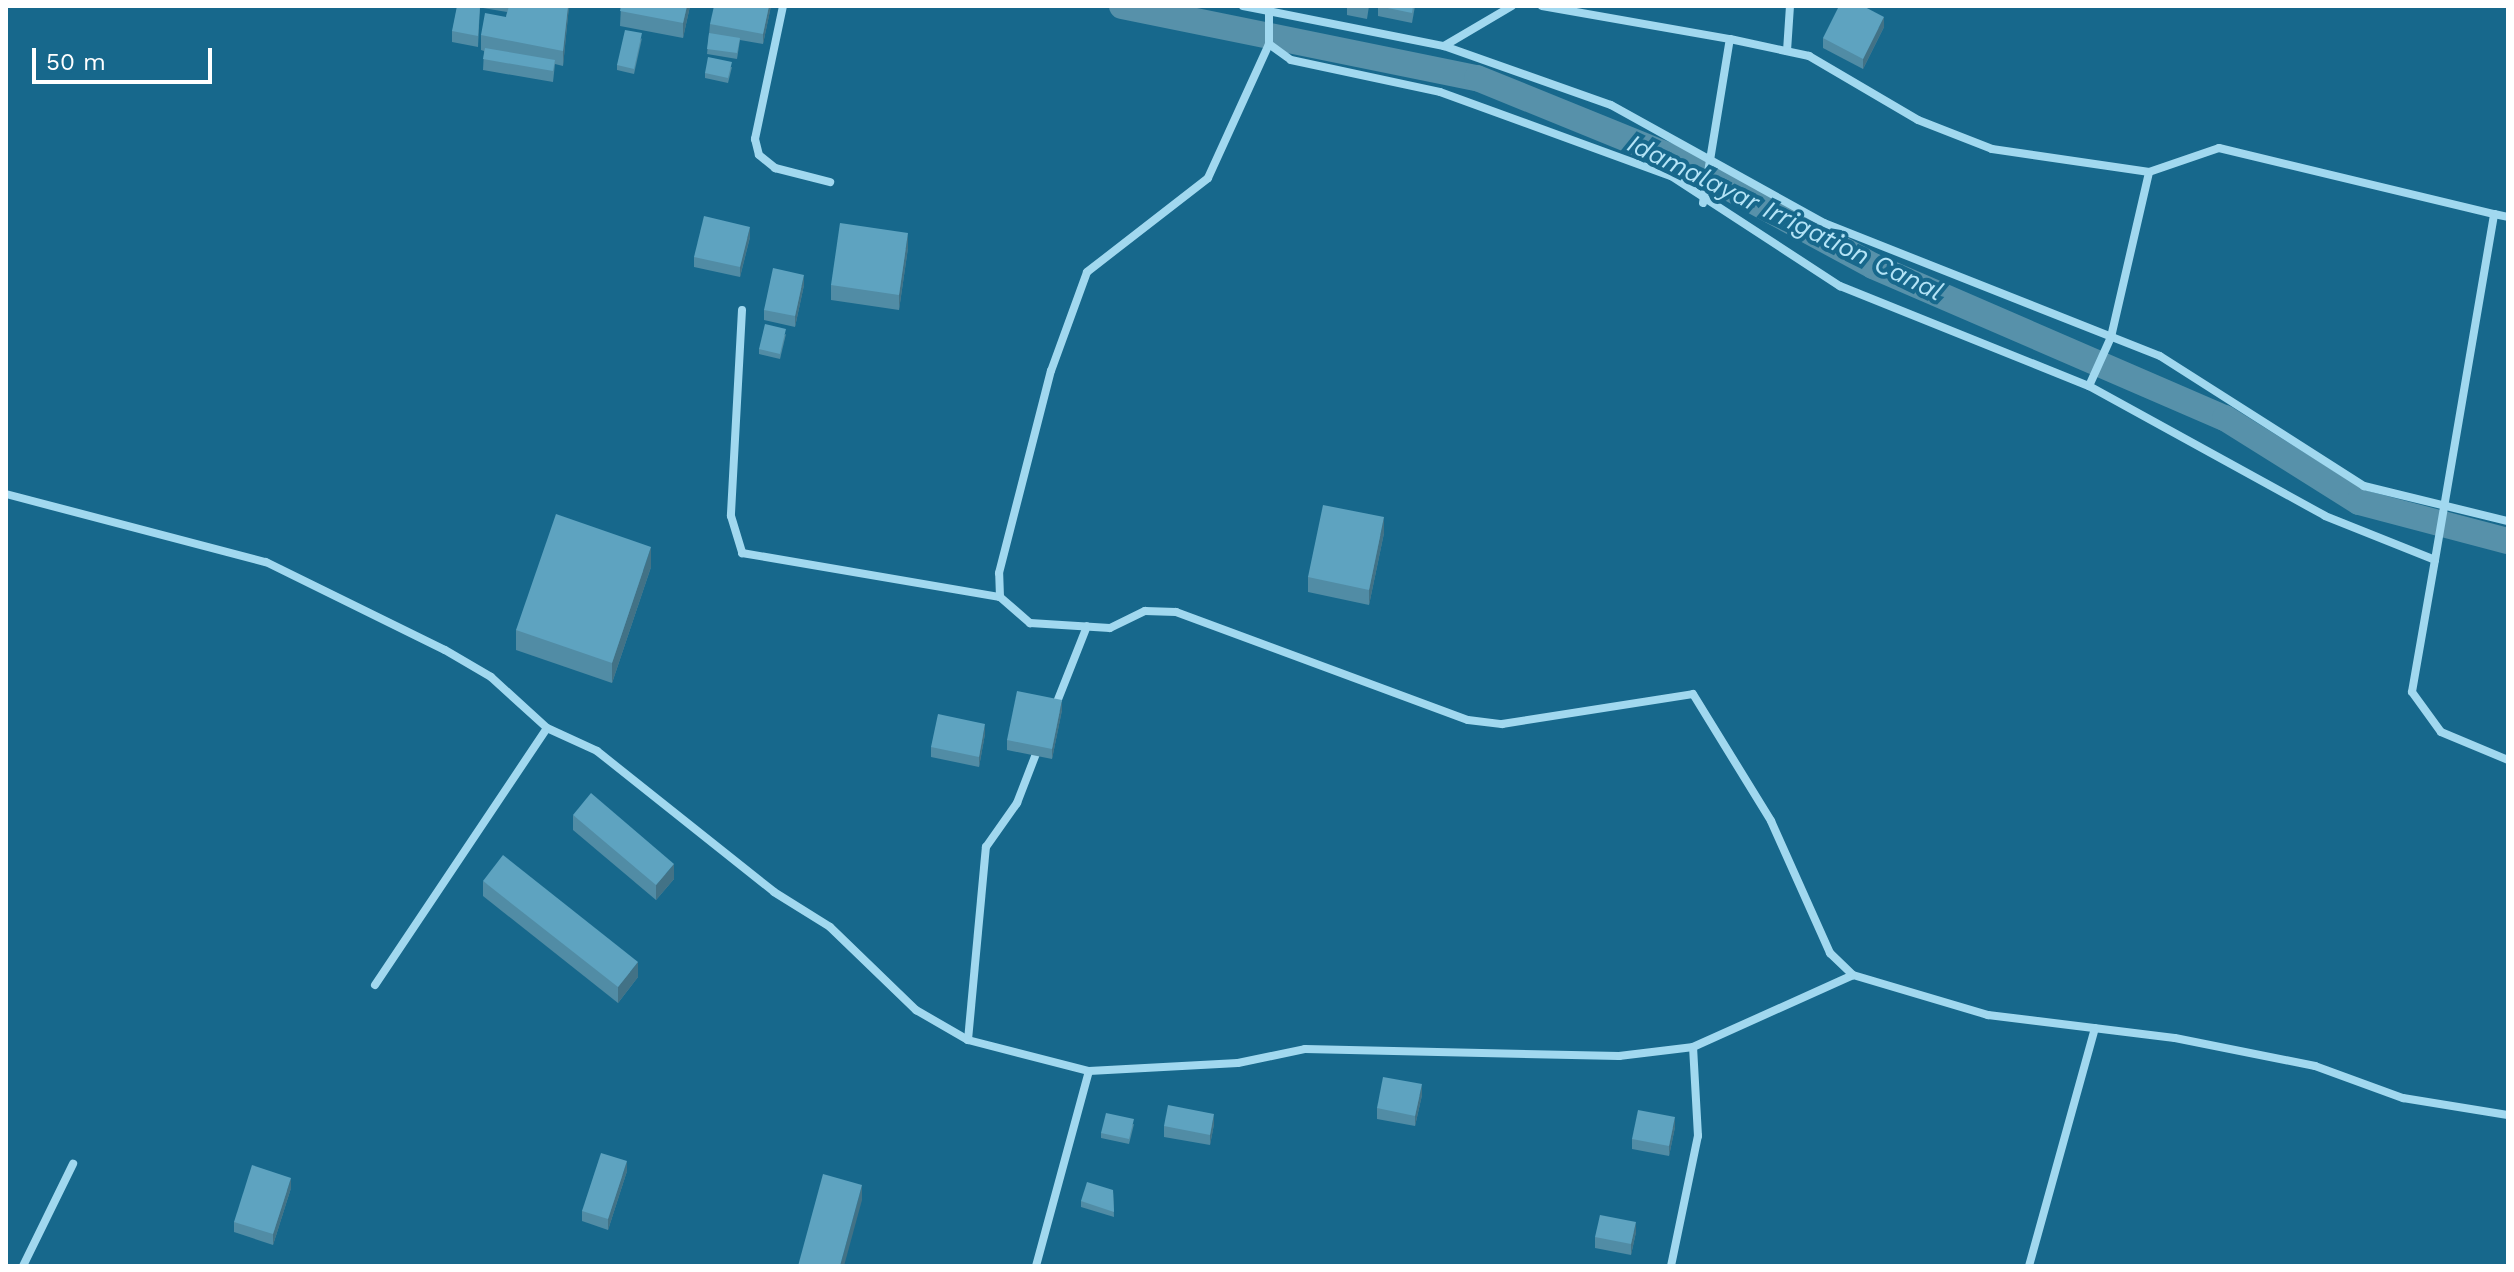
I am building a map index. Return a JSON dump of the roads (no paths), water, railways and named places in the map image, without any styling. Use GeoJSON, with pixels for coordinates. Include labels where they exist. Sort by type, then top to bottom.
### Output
{"type":"FeatureCollection","features":[{"type":"Feature","properties":{"kind":"street"},"geometry":{"type":"LineString","coordinates":[[783,6],[755,139],[759,155],[775,168],[830,182]]}},
{"type":"Feature","properties":{"kind":"street"},"geometry":{"type":"LineString","coordinates":[[1243,6],[1269,8],[1444,46],[1611,105],[1711,154],[1824,223],[2160,356],[2364,486],[2442,510],[2508,521]]}},
{"type":"Feature","properties":{"kind":"street"},"geometry":{"type":"LineString","coordinates":[[1444,46],[1512,6]]}},
{"type":"Feature","properties":{"kind":"street"},"geometry":{"type":"LineString","coordinates":[[1542,6],[1809,56],[1918,120],[1992,149],[2149,172],[2219,148],[2508,217]]}},
{"type":"Feature","properties":{"kind":"street"},"geometry":{"type":"LineString","coordinates":[[1787,51],[1790,6]]}},
{"type":"Feature","properties":{"kind":"street"},"geometry":{"type":"LineString","coordinates":[[1000,597],[999,573],[1051,371],[1087,272],[1208,178],[1269,44],[1269,8]]}},
{"type":"Feature","properties":{"kind":"street"},"geometry":{"type":"LineString","coordinates":[[1703,203],[1730,39]]}},
{"type":"Feature","properties":{"kind":"street"},"geometry":{"type":"LineString","coordinates":[[1269,44],[1291,60],[1440,92],[1671,176],[1703,203],[1840,286],[2089,386],[2325,516],[2435,560]]}},
{"type":"Feature","properties":{"kind":"street"},"geometry":{"type":"LineString","coordinates":[[2089,386],[2111,337],[2149,172]]}},
{"type":"Feature","properties":{"kind":"street"},"geometry":{"type":"LineString","coordinates":[[2494,214],[2412,692],[2431,726],[2508,760]]}},
{"type":"Feature","properties":{"kind":"street"},"geometry":{"type":"LineString","coordinates":[[742,310],[731,516],[742,553],[1000,597],[1030,623],[1110,628],[1145,611],[1176,612],[1468,720],[1502,724],[1693,694],[1771,821],[1830,953],[1853,975],[1988,1015],[2095,1028],[2315,1066],[2403,1098],[2508,1115]]}},
{"type":"Feature","properties":{"kind":"street"},"geometry":{"type":"LineString","coordinates":[[6,494],[266,562],[491,677],[547,728],[597,751],[774,892],[830,927],[916,1010],[968,1040],[1089,1071],[1238,1063],[1305,1049],[1619,1056],[1693,1047],[1853,975]]}},
{"type":"Feature","properties":{"kind":"street"},"geometry":{"type":"LineString","coordinates":[[1052,714],[1087,626]]}},
{"type":"Feature","properties":{"kind":"street"},"geometry":{"type":"LineString","coordinates":[[375,985],[547,728]]}},
{"type":"Feature","properties":{"kind":"street"},"geometry":{"type":"LineString","coordinates":[[968,1040],[986,847],[1017,803],[1046,729]]}},
{"type":"Feature","properties":{"kind":"street"},"geometry":{"type":"LineString","coordinates":[[2029,1266],[2095,1028]]}},
{"type":"Feature","properties":{"kind":"street"},"geometry":{"type":"LineString","coordinates":[[1671,1266],[1698,1136],[1693,1047]]}},
{"type":"Feature","properties":{"kind":"street"},"geometry":{"type":"LineString","coordinates":[[1036,1266],[1089,1071]]}},
{"type":"Feature","properties":{"kind":"street"},"geometry":{"type":"LineString","coordinates":[[23,1266],[73,1164]]}},
{"type":"Feature","properties":{"kind":"waterway","name":"Idamalayar Irrigation Canal"},"geometry":{"type":"LineString","coordinates":[[1122,6],[1477,78],[1676,159],[1873,266],[2225,418],[2359,502],[2508,541]]}}]}
